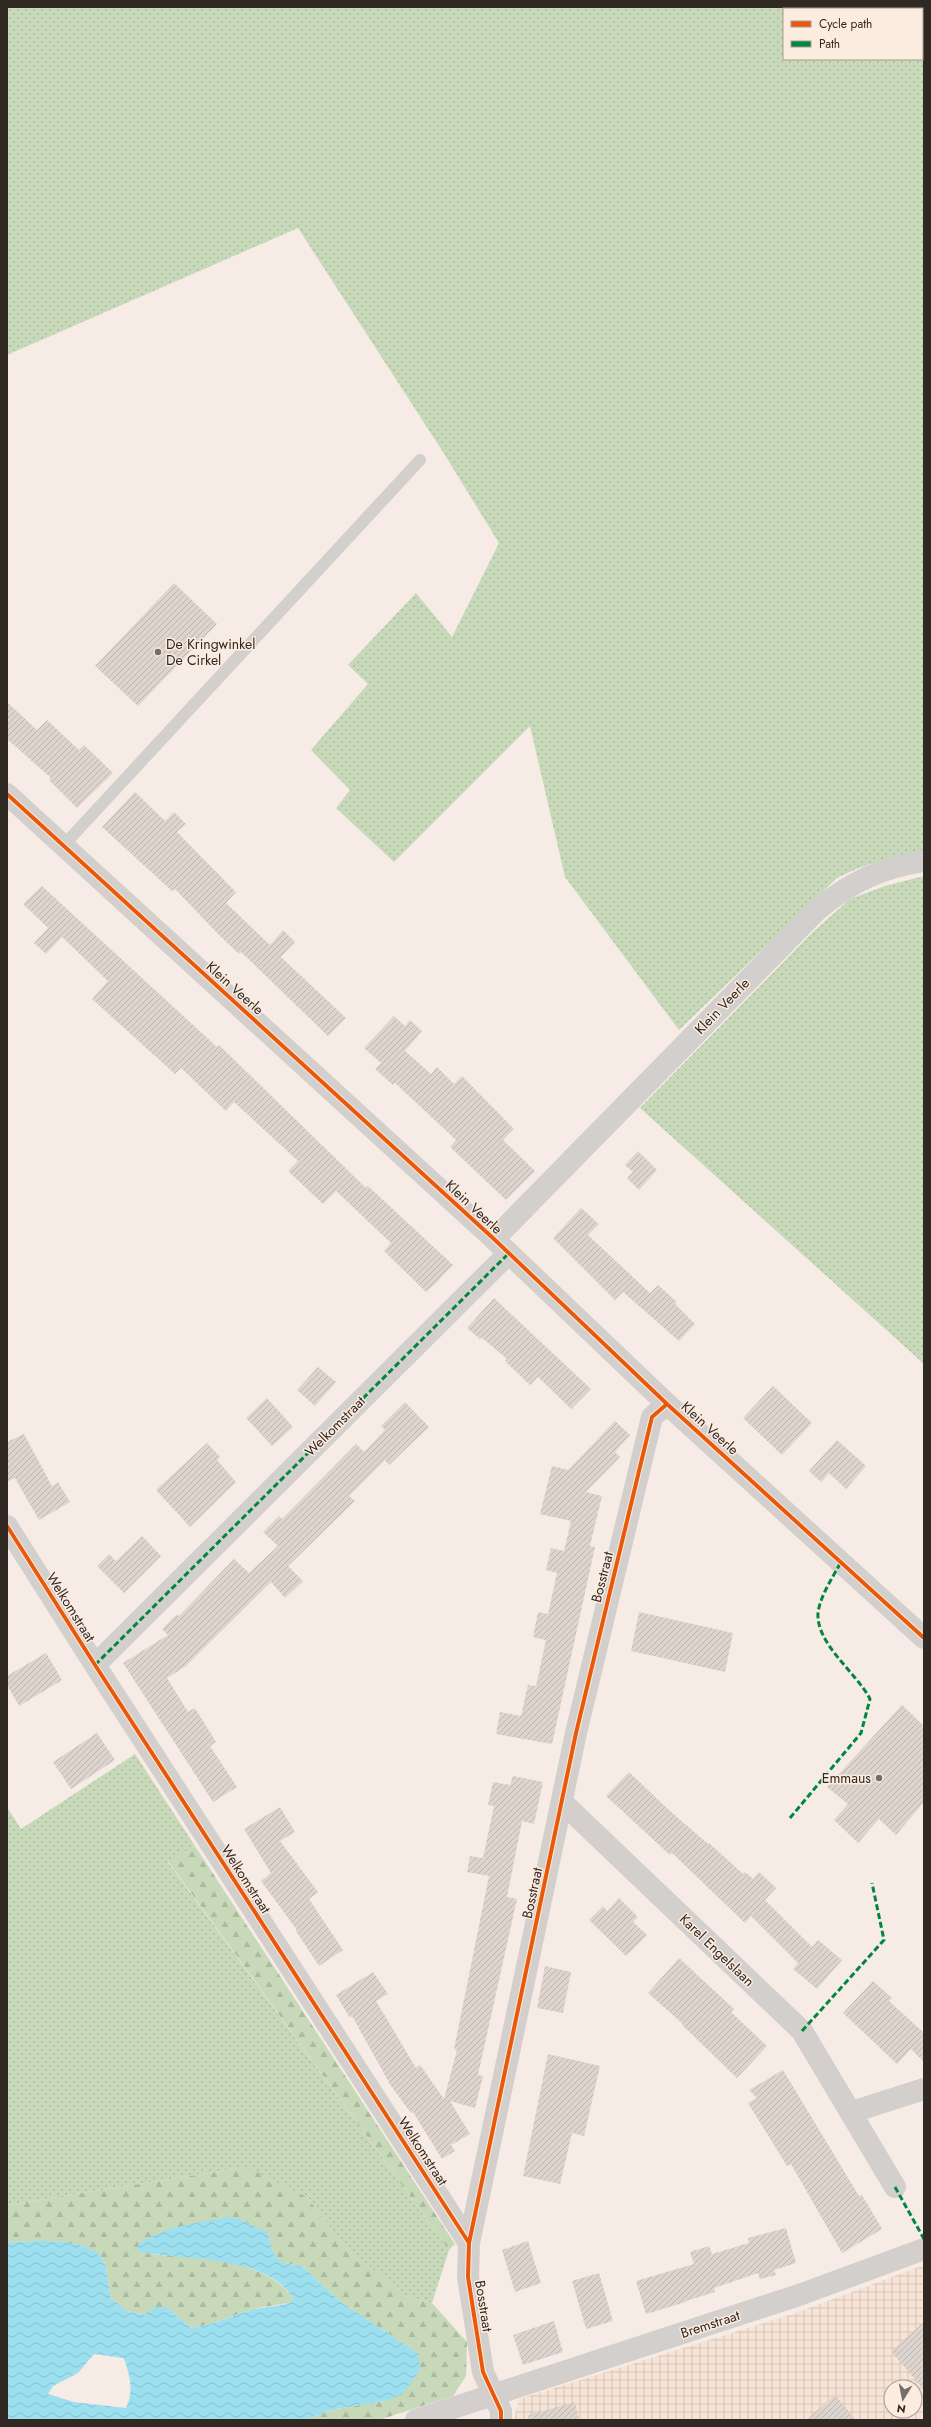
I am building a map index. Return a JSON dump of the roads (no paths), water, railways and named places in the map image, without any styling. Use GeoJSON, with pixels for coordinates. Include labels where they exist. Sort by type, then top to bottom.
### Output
{"type":"FeatureCollection","features":[{"type":"Feature","properties":{"kind":"street","name":"Klein Veerle"},"geometry":{"type":"LineString","coordinates":[[7,794],[501,1247],[667,1404],[924,1638]]}},
{"type":"Feature","properties":{"kind":"street","name":"Klein Veerle"},"geometry":{"type":"LineString","coordinates":[[501,1247],[817,910],[843,889],[866,877],[924,861]]}},
{"type":"Feature","properties":{"kind":"street","name":"Welkomstraat"},"geometry":{"type":"LineString","coordinates":[[95,1665],[501,1247]]}},
{"type":"Feature","properties":{"kind":"street","name":"Bosstraat"},"geometry":{"type":"LineString","coordinates":[[501,2420],[501,2411],[483,2372],[468,2277],[469,2242],[563,1803],[576,1733],[652,1417],[667,1404]]}},
{"type":"Feature","properties":{"kind":"street","name":"Welkomstraat"},"geometry":{"type":"LineString","coordinates":[[7,1526],[95,1665],[469,2242]]}},
{"type":"Feature","properties":{"kind":"street","name":"Karel Engelslaan"},"geometry":{"type":"LineString","coordinates":[[563,1803],[802,2031],[852,2112],[895,2188]]}},
{"type":"Feature","properties":{"kind":"street"},"geometry":{"type":"LineString","coordinates":[[852,2112],[924,2089]]}},
{"type":"Feature","properties":{"kind":"street","name":"Bremstraat"},"geometry":{"type":"LineString","coordinates":[[494,2395],[799,2295],[924,2249]]}},
{"type":"Feature","properties":{"kind":"street"},"geometry":{"type":"LineString","coordinates":[[416,2420],[494,2395]]}},
{"type":"Feature","properties":{"kind":"lane"},"geometry":{"type":"LineString","coordinates":[[63,846],[420,460]]}},
{"type":"Feature","properties":{"kind":"water"},"geometry":{"type":"Polygon","coordinates":[[[229,2217],[239,2219],[268,2233],[273,2252],[281,2262],[303,2267],[342,2303],[418,2353],[420,2369],[411,2384],[401,2395],[385,2401],[336,2409],[304,2420],[7,2420],[7,2243],[45,2241],[76,2244],[89,2248],[99,2255],[105,2264],[111,2298],[127,2311],[145,2315],[156,2306],[168,2308],[191,2328],[214,2323],[251,2310],[294,2301],[283,2286],[267,2275],[247,2267],[224,2262],[139,2252],[138,2245],[159,2233],[193,2223],[229,2217]],[[94,2354],[78,2373],[53,2386],[48,2394],[74,2402],[126,2408],[131,2390],[127,2367],[123,2358],[94,2354]]]}},
{"type":"Feature","properties":{"kind":"place","name":"De Kringwinkel De Cirkel"},"geometry":{"type":"Point","coordinates":[158,652]}},
{"type":"Feature","properties":{"kind":"place","name":"Emmaus"},"geometry":{"type":"Point","coordinates":[879,1778]}}]}
